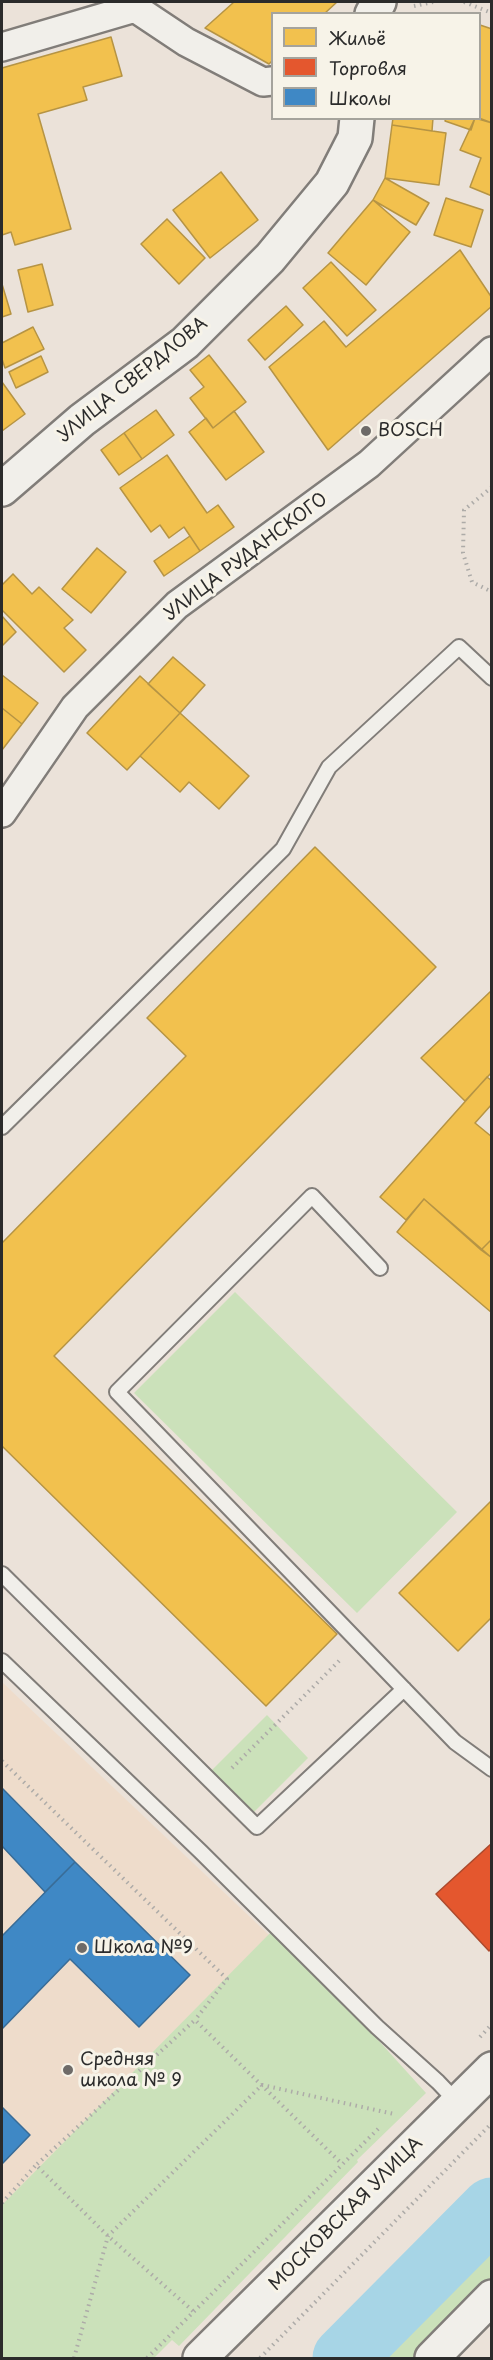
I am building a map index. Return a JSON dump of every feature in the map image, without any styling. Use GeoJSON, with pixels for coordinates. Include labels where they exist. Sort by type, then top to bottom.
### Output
{"type":"FeatureCollection","features":[{"type":"Feature","properties":{"kind":"main road","name":"УЛИЦА СВЕРДЛОВА"},"geometry":{"type":"LineString","coordinates":[[2,489],[82,420],[185,343],[270,258],[332,183],[355,138],[357,120]]}},
{"type":"Feature","properties":{"kind":"main road","name":"МОСКОВСКАЯ УЛИЦА"},"geometry":{"type":"LineString","coordinates":[[200,2358],[492,2069]]}},
{"type":"Feature","properties":{"kind":"main road"},"geometry":{"type":"LineString","coordinates":[[432,2358],[492,2297]]}},
{"type":"Feature","properties":{"kind":"street"},"geometry":{"type":"LineString","coordinates":[[2,47],[132,5],[186,42],[263,82],[271,81]]}},
{"type":"Feature","properties":{"kind":"street","name":"УЛИЦА РУДАНСКОГО"},"geometry":{"type":"LineString","coordinates":[[2,813],[75,707],[177,605],[369,464],[492,351]]}},
{"type":"Feature","properties":{"kind":"lane"},"geometry":{"type":"LineString","coordinates":[[2,1127],[283,849],[329,767],[459,647],[492,678]]}},
{"type":"Feature","properties":{"kind":"lane"},"geometry":{"type":"LineString","coordinates":[[380,1268],[312,1196],[117,1392],[455,1742],[492,1769]]}},
{"type":"Feature","properties":{"kind":"lane"},"geometry":{"type":"LineString","coordinates":[[2,1574],[258,1827],[404,1689]]}},
{"type":"Feature","properties":{"kind":"lane"},"geometry":{"type":"LineString","coordinates":[[2,1661],[377,2027],[458,2103]]}},
{"type":"Feature","properties":{"kind":"path"},"geometry":{"type":"LineString","coordinates":[[464,2],[492,13]]}},
{"type":"Feature","properties":{"kind":"path"},"geometry":{"type":"LineString","coordinates":[[492,487],[464,510],[463,553],[472,582],[492,592]]}},
{"type":"Feature","properties":{"kind":"path"},"geometry":{"type":"LineString","coordinates":[[215,1785],[340,1660]]}},
{"type":"Feature","properties":{"kind":"path"},"geometry":{"type":"LineString","coordinates":[[2,1761],[227,1980],[195,2020],[36,2165],[2,2203]]}},
{"type":"Feature","properties":{"kind":"path"},"geometry":{"type":"LineString","coordinates":[[195,2020],[341,2163]]}},
{"type":"Feature","properties":{"kind":"path"},"geometry":{"type":"LineString","coordinates":[[262,2085],[394,2114]]}},
{"type":"Feature","properties":{"kind":"path"},"geometry":{"type":"LineString","coordinates":[[74,2358],[108,2236],[262,2085]]}},
{"type":"Feature","properties":{"kind":"path"},"geometry":{"type":"LineString","coordinates":[[260,2358],[492,2123]]}},
{"type":"Feature","properties":{"kind":"path"},"geometry":{"type":"LineString","coordinates":[[36,2165],[108,2236],[193,2311]]}},
{"type":"Feature","properties":{"kind":"shaded area","name":"Средняя школа № 9"},"geometry":{"type":"Polygon","coordinates":[[[2,1682],[269,1935],[2,2205],[2,1682]]]}},
{"type":"Feature","properties":{"kind":"green space"},"geometry":{"type":"Polygon","coordinates":[[[235,1292],[457,1512],[357,1613],[134,1393],[235,1292]]]}},
{"type":"Feature","properties":{"kind":"green space"},"geometry":{"type":"Polygon","coordinates":[[[267,1715],[308,1758],[252,1814],[210,1772],[267,1715]]]}},
{"type":"Feature","properties":{"kind":"green space"},"geometry":{"type":"Polygon","coordinates":[[[276,1927],[426,2093],[357,2160],[358,2162],[179,2346],[172,2340],[154,2358],[2,2358],[2,2205],[276,1927]]]}},
{"type":"Feature","properties":{"kind":"green space"},"geometry":{"type":"Polygon","coordinates":[[[491,2239],[491,2280],[415,2358],[372,2358],[491,2239]]]}},
{"type":"Feature","properties":{"kind":"building: Жильё"},"geometry":{"type":"Polygon","coordinates":[[[234,2],[337,2],[326,12],[271,12],[271,62],[269,64],[205,28],[234,2]]]}},
{"type":"Feature","properties":{"kind":"building: Жильё"},"geometry":{"type":"Polygon","coordinates":[[[481,25],[492,29],[492,123],[481,119],[481,25]]]}},
{"type":"Feature","properties":{"kind":"building: Жильё"},"geometry":{"type":"Polygon","coordinates":[[[111,37],[122,76],[83,87],[87,100],[38,114],[71,229],[15,245],[11,232],[2,235],[2,68],[111,37]]]}},
{"type":"Feature","properties":{"kind":"building: Жильё"},"geometry":{"type":"Polygon","coordinates":[[[393,120],[433,120],[432,131],[392,125],[393,120]]]}},
{"type":"Feature","properties":{"kind":"building: Жильё"},"geometry":{"type":"Polygon","coordinates":[[[445,120],[474,120],[471,130],[445,120]]]}},
{"type":"Feature","properties":{"kind":"building: Жильё"},"geometry":{"type":"Polygon","coordinates":[[[474,120],[492,123],[492,196],[470,187],[481,158],[460,150],[474,120]]]}},
{"type":"Feature","properties":{"kind":"building: Жильё"},"geometry":{"type":"Polygon","coordinates":[[[392,125],[446,133],[439,185],[385,178],[392,125]]]}},
{"type":"Feature","properties":{"kind":"building: Жильё"},"geometry":{"type":"Polygon","coordinates":[[[221,172],[258,220],[210,258],[173,210],[221,172]]]}},
{"type":"Feature","properties":{"kind":"building: Жильё"},"geometry":{"type":"Polygon","coordinates":[[[385,178],[429,203],[416,225],[373,200],[385,178]]]}},
{"type":"Feature","properties":{"kind":"building: Жильё"},"geometry":{"type":"Polygon","coordinates":[[[446,198],[483,210],[471,247],[434,235],[446,198]]]}},
{"type":"Feature","properties":{"kind":"building: Жильё"},"geometry":{"type":"Polygon","coordinates":[[[373,200],[410,232],[366,285],[328,253],[373,200]]]}},
{"type":"Feature","properties":{"kind":"building: Жильё"},"geometry":{"type":"Polygon","coordinates":[[[167,219],[205,258],[179,284],[141,244],[167,219]]]}},
{"type":"Feature","properties":{"kind":"building: Жильё"},"geometry":{"type":"Polygon","coordinates":[[[460,250],[492,298],[492,306],[328,450],[269,367],[324,321],[346,347],[460,250]]]}},
{"type":"Feature","properties":{"kind":"building: Жильё"},"geometry":{"type":"Polygon","coordinates":[[[331,262],[376,310],[347,336],[303,288],[331,262]]]}},
{"type":"Feature","properties":{"kind":"building: Жильё"},"geometry":{"type":"Polygon","coordinates":[[[42,264],[53,305],[28,312],[18,270],[42,264]]]}},
{"type":"Feature","properties":{"kind":"building: Жильё"},"geometry":{"type":"Polygon","coordinates":[[[2,284],[11,314],[2,317],[2,284]]]}},
{"type":"Feature","properties":{"kind":"building: Жильё"},"geometry":{"type":"Polygon","coordinates":[[[286,306],[303,325],[265,360],[248,340],[286,306]]]}},
{"type":"Feature","properties":{"kind":"building: Жильё"},"geometry":{"type":"Polygon","coordinates":[[[33,327],[44,349],[5,368],[2,359],[2,343],[33,327]]]}},
{"type":"Feature","properties":{"kind":"building: Жильё"},"geometry":{"type":"Polygon","coordinates":[[[209,355],[246,402],[213,428],[190,398],[204,387],[190,370],[209,355]]]}},
{"type":"Feature","properties":{"kind":"building: Жильё"},"geometry":{"type":"Polygon","coordinates":[[[41,356],[48,372],[16,388],[9,372],[41,356]]]}},
{"type":"Feature","properties":{"kind":"building: Жильё"},"geometry":{"type":"Polygon","coordinates":[[[2,382],[25,414],[2,431],[2,382]]]}},
{"type":"Feature","properties":{"kind":"building: Жильё"},"geometry":{"type":"Polygon","coordinates":[[[156,410],[174,435],[142,459],[124,433],[156,410]]]}},
{"type":"Feature","properties":{"kind":"building: Жильё"},"geometry":{"type":"Polygon","coordinates":[[[234,411],[264,452],[226,480],[189,432],[206,418],[213,428],[234,411]]]}},
{"type":"Feature","properties":{"kind":"building: Жильё"},"geometry":{"type":"Polygon","coordinates":[[[124,433],[142,459],[119,475],[101,450],[124,433]]]}},
{"type":"Feature","properties":{"kind":"building: Жильё"},"geometry":{"type":"Polygon","coordinates":[[[167,455],[207,513],[218,505],[234,527],[200,551],[184,527],[169,538],[160,525],[151,532],[120,488],[167,455]]]}},
{"type":"Feature","properties":{"kind":"building: Жильё"},"geometry":{"type":"Polygon","coordinates":[[[190,536],[200,551],[164,576],[154,561],[190,536]]]}},
{"type":"Feature","properties":{"kind":"building: Жильё"},"geometry":{"type":"Polygon","coordinates":[[[97,548],[126,572],[91,613],[62,589],[97,548]]]}},
{"type":"Feature","properties":{"kind":"building: Жильё"},"geometry":{"type":"Polygon","coordinates":[[[13,574],[32,594],[39,587],[73,620],[64,628],[86,650],[64,672],[2,610],[2,585],[13,574]]]}},
{"type":"Feature","properties":{"kind":"building: Жильё"},"geometry":{"type":"Polygon","coordinates":[[[2,616],[16,632],[2,646],[2,616]]]}},
{"type":"Feature","properties":{"kind":"building: Жильё"},"geometry":{"type":"Polygon","coordinates":[[[173,657],[205,685],[180,713],[148,684],[173,657]]]}},
{"type":"Feature","properties":{"kind":"building: Жильё"},"geometry":{"type":"Polygon","coordinates":[[[2,675],[38,703],[22,724],[2,708],[2,675]]]}},
{"type":"Feature","properties":{"kind":"building: Жильё"},"geometry":{"type":"Polygon","coordinates":[[[140,676],[180,713],[127,770],[87,733],[140,676]]]}},
{"type":"Feature","properties":{"kind":"building: Жильё"},"geometry":{"type":"Polygon","coordinates":[[[2,708],[22,724],[2,750],[2,708]]]}},
{"type":"Feature","properties":{"kind":"building: Жильё"},"geometry":{"type":"Polygon","coordinates":[[[180,713],[249,776],[219,809],[189,782],[180,792],[140,756],[180,713]]]}},
{"type":"Feature","properties":{"kind":"building: Жильё"},"geometry":{"type":"Polygon","coordinates":[[[315,847],[436,967],[54,1356],[337,1634],[266,1706],[2,1446],[2,1243],[186,1056],[147,1018],[315,847]]]}},
{"type":"Feature","properties":{"kind":"building: Жильё"},"geometry":{"type":"Polygon","coordinates":[[[492,990],[492,1072],[465,1101],[421,1058],[492,990]]]}},
{"type":"Feature","properties":{"kind":"building: Жильё"},"geometry":{"type":"Polygon","coordinates":[[[487,1077],[492,1081],[492,1104],[475,1123],[492,1137],[492,1239],[481,1250],[424,1199],[406,1220],[380,1197],[487,1077]]]}},
{"type":"Feature","properties":{"kind":"building: Жильё"},"geometry":{"type":"Polygon","coordinates":[[[424,1199],[492,1258],[492,1313],[397,1232],[424,1199]]]}},
{"type":"Feature","properties":{"kind":"building: Жильё"},"geometry":{"type":"Polygon","coordinates":[[[492,1239],[492,1258],[481,1250],[492,1239]]]}},
{"type":"Feature","properties":{"kind":"building: Жильё"},"geometry":{"type":"Polygon","coordinates":[[[492,1500],[492,1617],[458,1651],[399,1593],[492,1500]]]}},
{"type":"Feature","properties":{"kind":"building: Торговля"},"geometry":{"type":"Polygon","coordinates":[[[492,1843],[492,1948],[489,1951],[436,1894],[492,1843]]]}},
{"type":"Feature","properties":{"kind":"building: Школы"},"geometry":{"type":"Polygon","coordinates":[[[2,1788],[75,1862],[45,1892],[2,1846],[2,1788]]]}},
{"type":"Feature","properties":{"kind":"building: Школы","name":"Школа №9"},"geometry":{"type":"Polygon","coordinates":[[[75,1862],[190,1975],[139,2027],[70,1959],[2,2029],[2,1936],[75,1862]]]}},
{"type":"Feature","properties":{"kind":"building: Школы"},"geometry":{"type":"Polygon","coordinates":[[[2,2107],[30,2135],[2,2164],[2,2107]]]}},
{"type":"Feature","properties":{"kind":"waterway"},"geometry":{"type":"LineString","coordinates":[[344,2358],[492,2209]]}},
{"type":"Feature","properties":{"kind":"place","name":"BOSCH"},"geometry":{"type":"Point","coordinates":[366,431]}},
{"type":"Feature","properties":{"kind":"place","name":"Школа №9"},"geometry":{"type":"Point","coordinates":[82,1948]}},
{"type":"Feature","properties":{"kind":"place","name":"Средняя школа № 9"},"geometry":{"type":"Point","coordinates":[68,2070]}}]}
